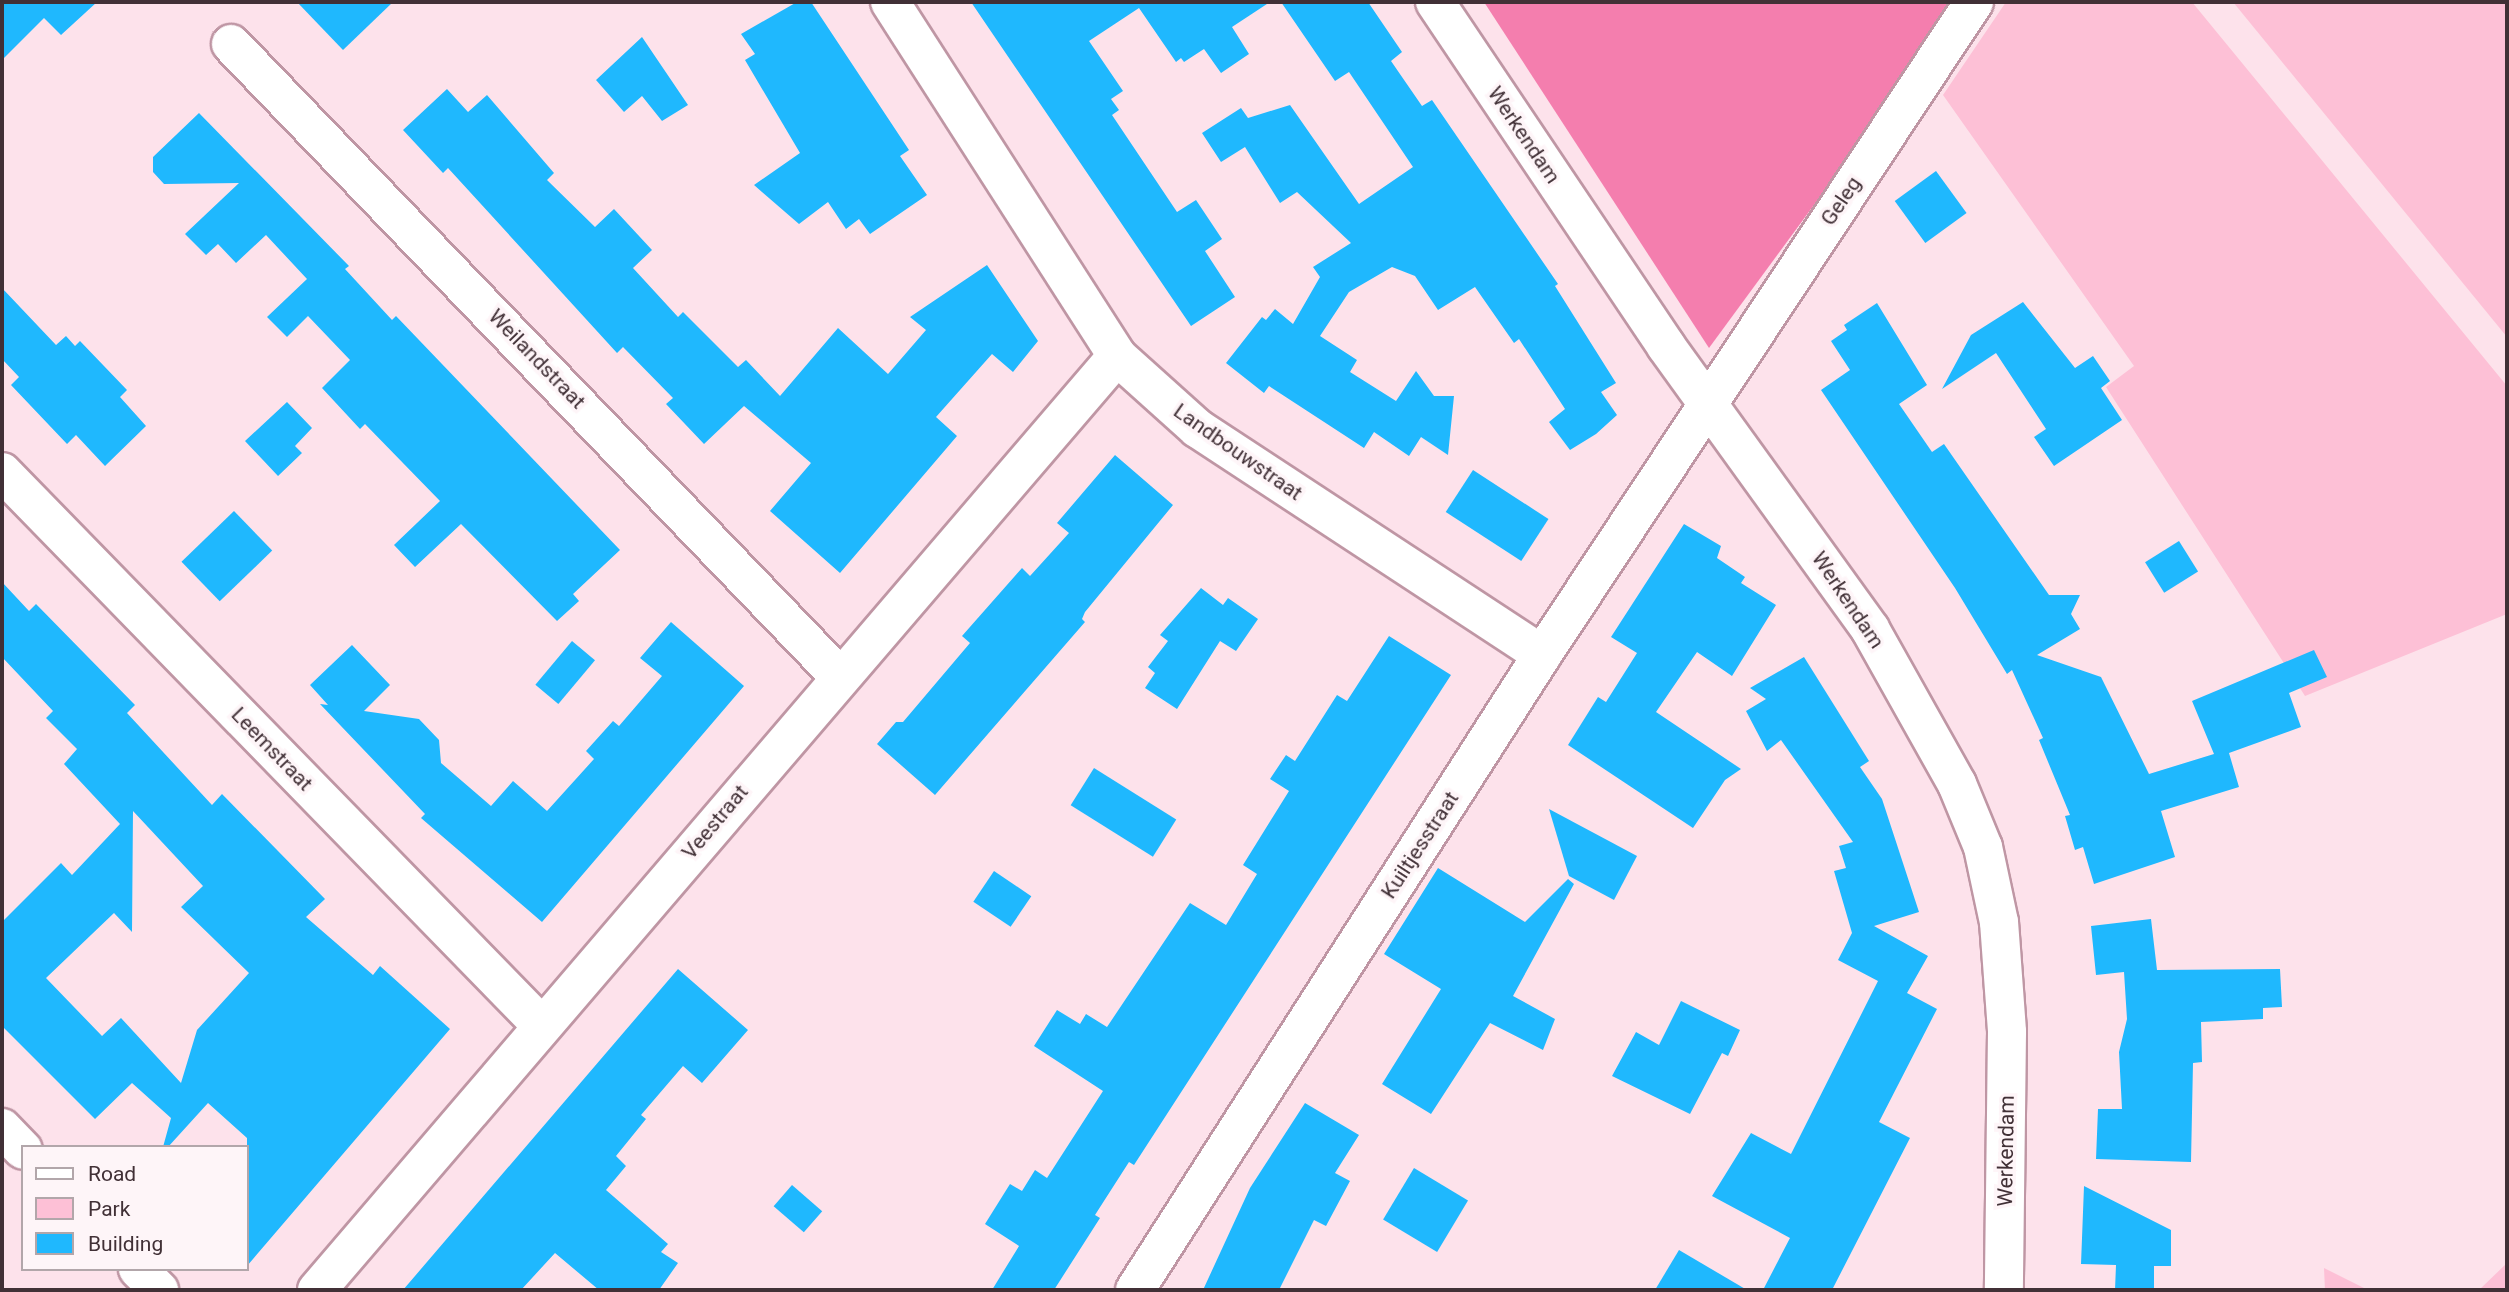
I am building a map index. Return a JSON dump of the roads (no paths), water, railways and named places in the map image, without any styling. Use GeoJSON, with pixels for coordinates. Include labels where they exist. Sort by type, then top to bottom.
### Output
{"type":"FeatureCollection","features":[{"type":"Feature","properties":{"kind":"street","name":"Landbouwstraat"},"geometry":{"type":"LineString","coordinates":[[890,2],[1117,356],[1197,428],[1542,655]]}},
{"type":"Feature","properties":{"kind":"street","name":"Werkendam"},"geometry":{"type":"LineString","coordinates":[[1435,2],[1666,346],[1870,629],[1956,784],[1983,847],[1998,922],[2007,1032],[2004,1290]]}},
{"type":"Feature","properties":{"kind":"street","name":"Geleg"},"geometry":{"type":"LineString","coordinates":[[1708,401],[1974,2]]}},
{"type":"Feature","properties":{"kind":"street","name":"Weilandstraat"},"geometry":{"type":"LineString","coordinates":[[232,44],[839,677]]}},
{"type":"Feature","properties":{"kind":"street","name":"Veestraat"},"geometry":{"type":"LineString","coordinates":[[317,1290],[839,677],[1117,356]]}},
{"type":"Feature","properties":{"kind":"street","name":"Kuiltjesstraat"},"geometry":{"type":"LineString","coordinates":[[1135,1290],[1708,401]]}},
{"type":"Feature","properties":{"kind":"street","name":"Leemstraat"},"geometry":{"type":"LineString","coordinates":[[2,472],[542,1026]]}},
{"type":"Feature","properties":{"kind":"street"},"geometry":{"type":"LineString","coordinates":[[2,1128],[21,1148]]}},
{"type":"Feature","properties":{"kind":"street"},"geometry":{"type":"LineString","coordinates":[[140,1271],[159,1290]]}}]}
